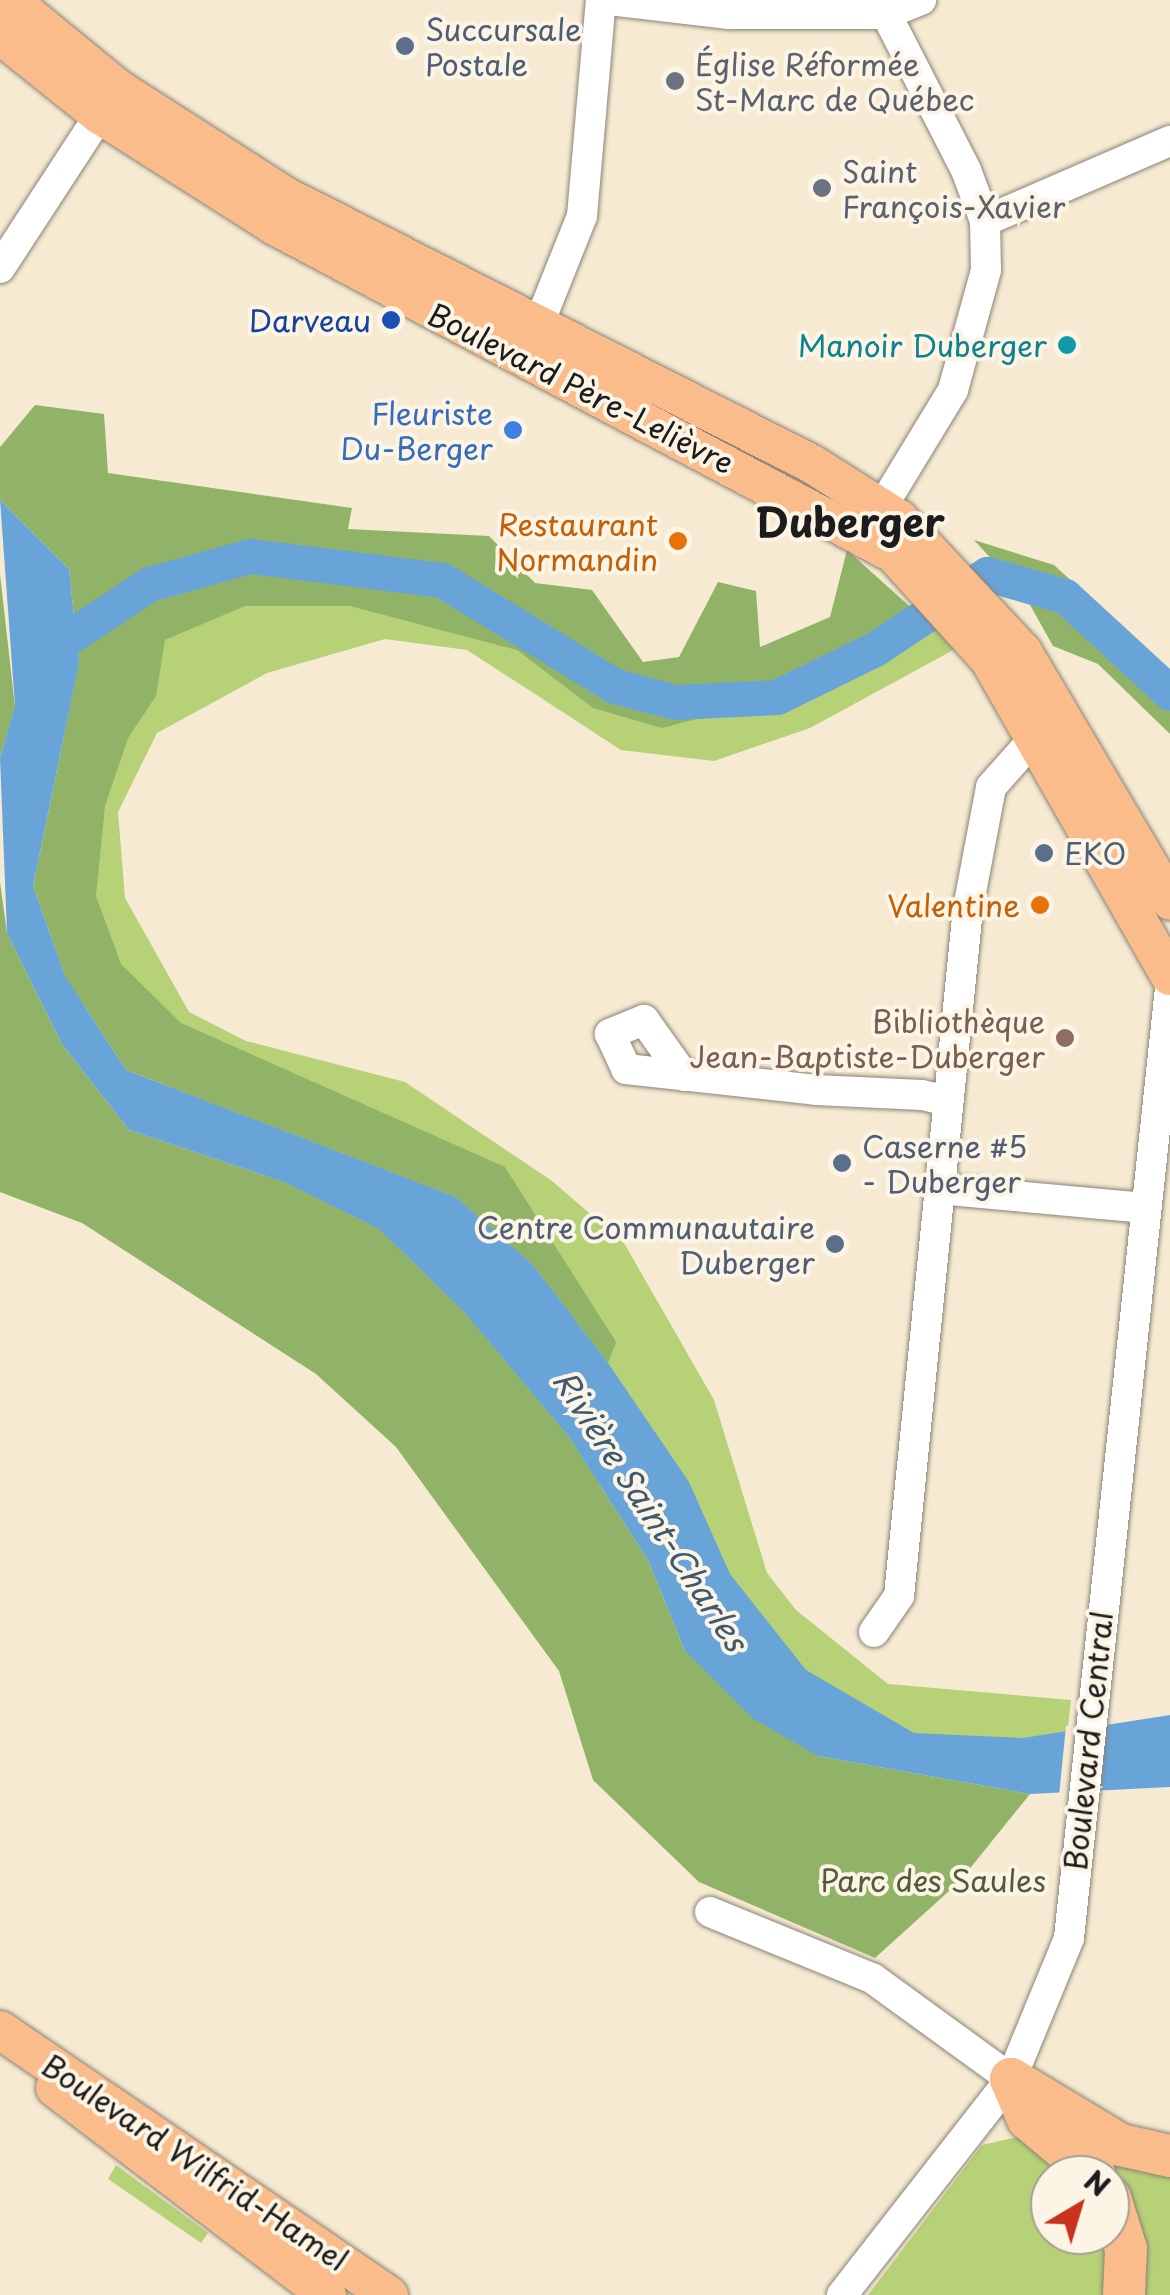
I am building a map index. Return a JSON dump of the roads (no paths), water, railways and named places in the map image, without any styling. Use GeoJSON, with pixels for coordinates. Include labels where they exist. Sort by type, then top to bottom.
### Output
{"type":"FeatureCollection","features":[{"type":"Feature","properties":{"kind":"highway"},"geometry":{"type":"LineString","coordinates":[[1012,2080],[1120,2146],[1170,2156]]}},
{"type":"Feature","properties":{"kind":"highway"},"geometry":{"type":"LineString","coordinates":[[1012,2080],[1028,2118],[1072,2155]]}},
{"type":"Feature","properties":{"kind":"highway"},"geometry":{"type":"LineString","coordinates":[[1124,2255],[1124,2295]]}},
{"type":"Feature","properties":{"kind":"main road","name":"Boulevard Père-Lelièvre"},"geometry":{"type":"LineString","coordinates":[[10,0],[108,102]]}},
{"type":"Feature","properties":{"kind":"main road","name":"Boulevard Père-Lelièvre"},"geometry":{"type":"LineString","coordinates":[[0,35],[108,102],[245,209],[874,521],[927,563],[981,622],[1170,901]]}},
{"type":"Feature","properties":{"kind":"main road","name":"Boulevard Père-Lelièvre"},"geometry":{"type":"LineString","coordinates":[[981,622],[1037,735],[1170,976]]}},
{"type":"Feature","properties":{"kind":"main road","name":"Boulevard Wilfrid-Hamel"},"geometry":{"type":"LineString","coordinates":[[0,2030],[389,2295]]}},
{"type":"Feature","properties":{"kind":"main road","name":"Boulevard Wilfrid-Hamel"},"geometry":{"type":"LineString","coordinates":[[0,2040],[132,2154],[326,2295]]}},
{"type":"Feature","properties":{"kind":"street"},"geometry":{"type":"LineString","coordinates":[[529,347],[582,216],[601,0]]}},
{"type":"Feature","properties":{"kind":"street"},"geometry":{"type":"LineString","coordinates":[[609,0],[730,14],[886,14],[920,0]]}},
{"type":"Feature","properties":{"kind":"street"},"geometry":{"type":"LineString","coordinates":[[874,521],[969,352],[986,270],[985,222],[886,14]]}},
{"type":"Feature","properties":{"kind":"street"},"geometry":{"type":"LineString","coordinates":[[0,268],[108,102]]}},
{"type":"Feature","properties":{"kind":"street"},"geometry":{"type":"LineString","coordinates":[[985,222],[1170,141]]}},
{"type":"Feature","properties":{"kind":"street"},"geometry":{"type":"LineString","coordinates":[[874,1632],[899,1596],[936,1189],[990,786],[1037,735]]}},
{"type":"Feature","properties":{"kind":"street","name":"Boulevard Central"},"geometry":{"type":"LineString","coordinates":[[841,2289],[1012,2080],[1070,1938],[1144,1208],[1160,1127],[1170,988]]}},
{"type":"Feature","properties":{"kind":"street"},"geometry":{"type":"LineString","coordinates":[[684,1076],[946,1101]]}},
{"type":"Feature","properties":{"kind":"street"},"geometry":{"type":"LineString","coordinates":[[936,1189],[1144,1208]]}},
{"type":"Feature","properties":{"kind":"street"},"geometry":{"type":"LineString","coordinates":[[710,1912],[872,1978],[1012,2080]]}},
{"type":"Feature","properties":{"kind":"water","name":"Rivière Saint-Charles"},"geometry":{"type":"Polygon","coordinates":[[[0,500],[69,569],[79,663],[33,886],[65,976],[126,1070],[456,1197],[533,1265],[608,1363],[689,1482],[730,1574],[806,1670],[914,1733],[1023,1738],[1170,1715],[1170,1787],[1030,1794],[818,1756],[752,1718],[685,1651],[648,1560],[569,1437],[464,1312],[379,1229],[284,1182],[129,1130],[62,1044],[7,933],[0,758],[15,706],[0,500]]]}},
{"type":"Feature","properties":{"kind":"waterway"},"geometry":{"type":"LineString","coordinates":[[36,659],[149,584],[250,556],[442,580],[615,686],[675,702],[777,697],[875,649],[987,574],[1065,596],[1170,693]]}},
{"type":"Feature","properties":{"kind":"place","name":"Succursale Postale"},"geometry":{"type":"Point","coordinates":[405,46]}},
{"type":"Feature","properties":{"kind":"place","name":"Église Réformée St-Marc de Québec"},"geometry":{"type":"Point","coordinates":[675,81]}},
{"type":"Feature","properties":{"kind":"place","name":"Saint François-Xavier"},"geometry":{"type":"Point","coordinates":[822,188]}},
{"type":"Feature","properties":{"kind":"place","name":"Darveau"},"geometry":{"type":"Point","coordinates":[391,320]}},
{"type":"Feature","properties":{"kind":"place","name":"Manoir Duberger"},"geometry":{"type":"Point","coordinates":[1067,345]}},
{"type":"Feature","properties":{"kind":"place","name":"Fleuriste Du-Berger"},"geometry":{"type":"Point","coordinates":[513,430]}},
{"type":"Feature","properties":{"kind":"place","name":"Restaurant Normandin"},"geometry":{"type":"Point","coordinates":[678,541]}},
{"type":"Feature","properties":{"kind":"place","name":"EKO"},"geometry":{"type":"Point","coordinates":[1044,853]}},
{"type":"Feature","properties":{"kind":"place","name":"Valentine"},"geometry":{"type":"Point","coordinates":[1040,905]}},
{"type":"Feature","properties":{"kind":"place","name":"Bibliothèque Jean-Baptiste-Duberger"},"geometry":{"type":"Point","coordinates":[1065,1038]}},
{"type":"Feature","properties":{"kind":"place","name":"Caserne #5 - Duberger"},"geometry":{"type":"Point","coordinates":[842,1163]}},
{"type":"Feature","properties":{"kind":"place","name":"Centre Communautaire Duberger"},"geometry":{"type":"Point","coordinates":[835,1244]}},
{"type":"Feature","properties":{"kind":"district","name":"Duberger"},"geometry":{"type":"Point","coordinates":[850,521]}},
{"type":"Feature","properties":{"kind":"park label","name":"Parc des Saules"},"geometry":{"type":"Point","coordinates":[933,1880]}}]}
